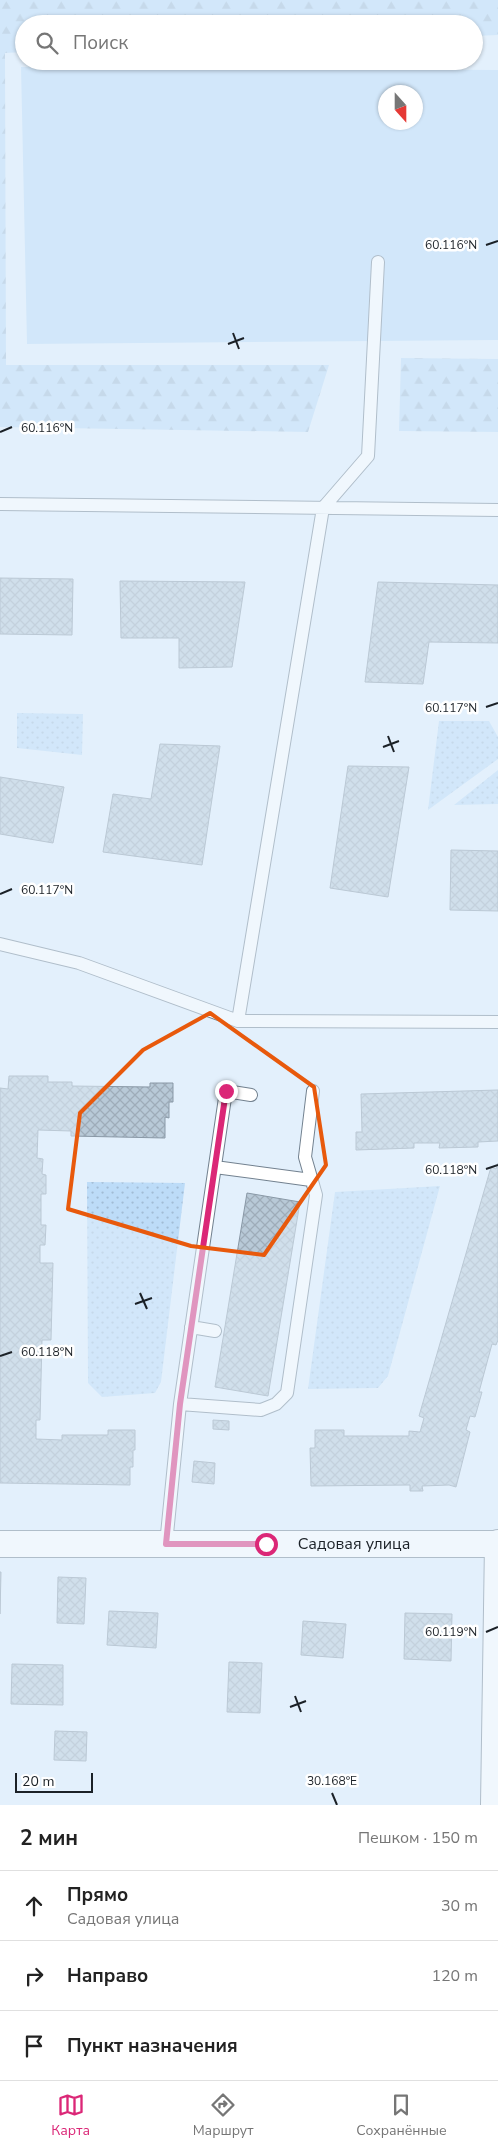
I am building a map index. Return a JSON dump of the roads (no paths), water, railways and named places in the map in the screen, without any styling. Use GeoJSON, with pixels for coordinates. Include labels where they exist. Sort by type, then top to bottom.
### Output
{"type":"FeatureCollection","features":[{"type":"Feature","properties":{"kind":"street","name":"Садовая улица"},"geometry":{"type":"LineString","coordinates":[[0,1544],[498,1544]]}},
{"type":"Feature","properties":{"kind":"street"},"geometry":{"type":"LineString","coordinates":[[494,1805],[498,1544]]}},
{"type":"Feature","properties":{"kind":"lane"},"geometry":{"type":"LineString","coordinates":[[238,1021],[323,508],[368,456],[378,262]]}},
{"type":"Feature","properties":{"kind":"lane"},"geometry":{"type":"LineString","coordinates":[[0,504],[498,510]]}},
{"type":"Feature","properties":{"kind":"lane"},"geometry":{"type":"LineString","coordinates":[[0,944],[79,963],[238,1021],[498,1022]]}},
{"type":"Feature","properties":{"kind":"lane"},"geometry":{"type":"LineString","coordinates":[[166,1544],[180,1404],[226,1091],[251,1094]]}},
{"type":"Feature","properties":{"kind":"lane"},"geometry":{"type":"LineString","coordinates":[[180,1404],[260,1410],[276,1404],[287,1394],[316,1195],[305,1157],[313,1091]]}},
{"type":"Feature","properties":{"kind":"lane"},"geometry":{"type":"LineString","coordinates":[[215,1167],[311,1180]]}},
{"type":"Feature","properties":{"kind":"lane"},"geometry":{"type":"LineString","coordinates":[[191,1327],[215,1331]]}}]}
